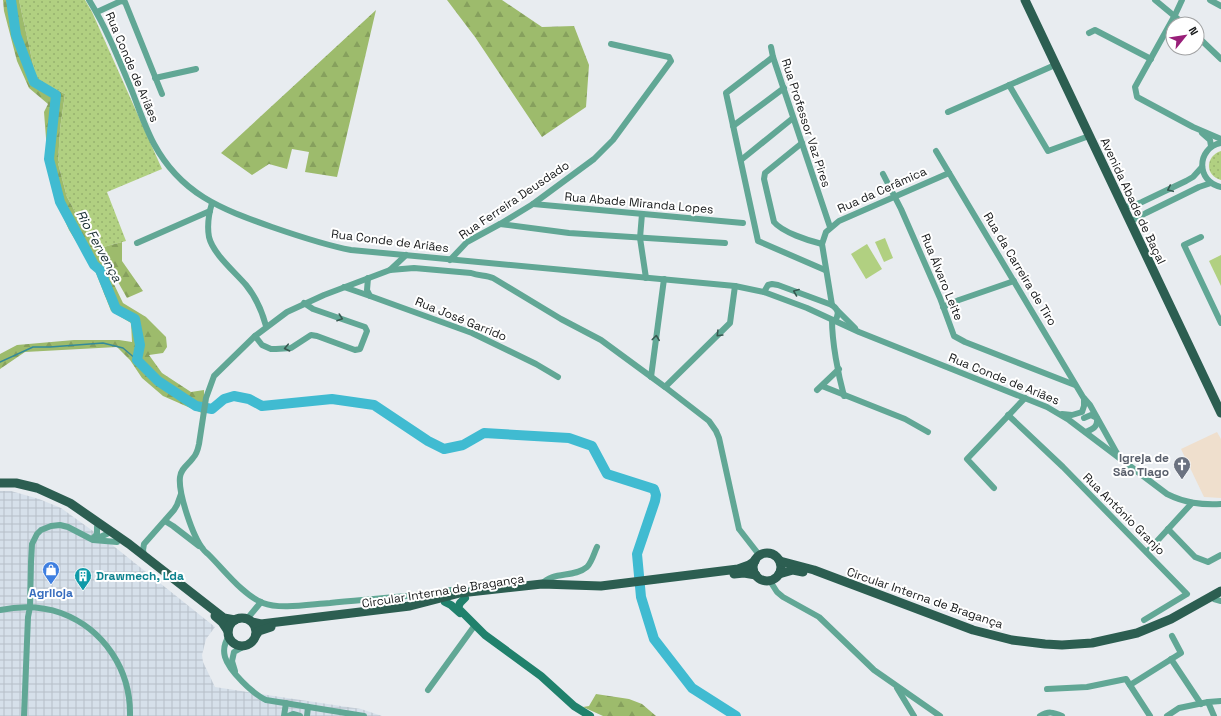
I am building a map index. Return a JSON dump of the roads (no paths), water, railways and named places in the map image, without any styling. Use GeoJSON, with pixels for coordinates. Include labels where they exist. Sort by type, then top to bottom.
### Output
{"type":"FeatureCollection","features":[{"type":"Feature","properties":{"kind":"main road","name":"Avenida Abade de Baçal"},"geometry":{"type":"LineString","coordinates":[[1025,0],[1221,413]]}},
{"type":"Feature","properties":{"kind":"main road"},"geometry":{"type":"LineString","coordinates":[[0,483],[16,483],[37,488],[70,503],[144,555],[224,618],[235,620],[243,618],[250,621],[256,631],[256,635],[251,643],[243,647],[234,644],[222,622],[66,504],[51,497],[22,488],[0,486]]}},
{"type":"Feature","properties":{"kind":"main road"},"geometry":{"type":"LineString","coordinates":[[107,534],[116,537],[144,558],[156,564]]}},
{"type":"Feature","properties":{"kind":"main road"},"geometry":{"type":"LineString","coordinates":[[764,554],[773,555],[780,561],[781,566],[777,578],[770,581],[761,580],[756,575],[753,568],[758,558],[764,554]]}},
{"type":"Feature","properties":{"kind":"main road","name":"Circular Interna de Bragança"},"geometry":{"type":"LineString","coordinates":[[256,635],[259,631],[267,628],[417,610],[445,602],[461,595],[540,588],[590,591],[738,569],[749,565],[758,558]]}},
{"type":"Feature","properties":{"kind":"main road","name":"Circular Interna de Bragança"},"geometry":{"type":"LineString","coordinates":[[780,561],[814,570],[973,630],[1029,643],[1062,645],[1104,641],[1127,636],[1151,628],[1190,609],[1221,591]]}},
{"type":"Feature","properties":{"kind":"main road","name":"Circular Interna de Bragança"},"geometry":{"type":"LineString","coordinates":[[779,574],[793,570],[804,572],[822,577],[976,634],[1020,645],[1049,648],[1092,646],[1138,636],[1182,618],[1219,598]]}},
{"type":"Feature","properties":{"kind":"main road","name":"Circular Interna de Bragança"},"geometry":{"type":"LineString","coordinates":[[673,579],[744,573],[756,575]]}},
{"type":"Feature","properties":{"kind":"main road","name":"Circular Interna de Bragança"},"geometry":{"type":"LineString","coordinates":[[250,621],[261,624],[410,606],[461,595],[542,584],[612,587]]}},
{"type":"Feature","properties":{"kind":"main road"},"geometry":{"type":"LineString","coordinates":[[228,634],[229,627],[235,620]]}},
{"type":"Feature","properties":{"kind":"street","name":"Rua Conde de Ariães"},"geometry":{"type":"LineString","coordinates":[[90,0],[118,56],[147,131],[164,161],[185,184],[212,203],[226,210],[307,239],[334,247],[351,250],[735,286],[764,292],[821,314],[859,332],[1059,413],[1167,494],[1180,500],[1192,503],[1221,504]]}},
{"type":"Feature","properties":{"kind":"street"},"geometry":{"type":"LineString","coordinates":[[1155,0],[1175,15]]}},
{"type":"Feature","properties":{"kind":"street"},"geometry":{"type":"LineString","coordinates":[[1182,0],[1135,87],[1137,97],[1207,136],[1211,146]]}},
{"type":"Feature","properties":{"kind":"street"},"geometry":{"type":"LineString","coordinates":[[1210,0],[1221,6]]}},
{"type":"Feature","properties":{"kind":"street"},"geometry":{"type":"LineString","coordinates":[[97,12],[121,1],[125,2],[162,94]]}},
{"type":"Feature","properties":{"kind":"street"},"geometry":{"type":"LineString","coordinates":[[1089,33],[1095,30],[1151,59]]}},
{"type":"Feature","properties":{"kind":"street","name":"Rua Ferreira Deusdado"},"geometry":{"type":"LineString","coordinates":[[450,260],[467,242],[533,204],[594,159],[613,140],[671,61],[669,57],[611,44]]}},
{"type":"Feature","properties":{"kind":"street"},"geometry":{"type":"LineString","coordinates":[[1205,44],[1221,59]]}},
{"type":"Feature","properties":{"kind":"street","name":"Rua Professor Vaz Pires"},"geometry":{"type":"LineString","coordinates":[[771,47],[773,57],[830,227]]}},
{"type":"Feature","properties":{"kind":"street"},"geometry":{"type":"LineString","coordinates":[[773,57],[726,93],[758,241],[825,270]]}},
{"type":"Feature","properties":{"kind":"street"},"geometry":{"type":"LineString","coordinates":[[948,112],[1055,65]]}},
{"type":"Feature","properties":{"kind":"street"},"geometry":{"type":"LineString","coordinates":[[156,78],[196,69]]}},
{"type":"Feature","properties":{"kind":"street"},"geometry":{"type":"LineString","coordinates":[[1009,85],[1048,151],[1089,136]]}},
{"type":"Feature","properties":{"kind":"street"},"geometry":{"type":"LineString","coordinates":[[733,126],[784,88]]}},
{"type":"Feature","properties":{"kind":"street"},"geometry":{"type":"LineString","coordinates":[[741,160],[793,118]]}},
{"type":"Feature","properties":{"kind":"street"},"geometry":{"type":"LineString","coordinates":[[1193,127],[1221,139]]}},
{"type":"Feature","properties":{"kind":"street"},"geometry":{"type":"LineString","coordinates":[[802,143],[765,173],[764,179],[774,222],[778,227],[813,242],[822,244],[832,320],[832,334],[844,396]]}},
{"type":"Feature","properties":{"kind":"street"},"geometry":{"type":"LineString","coordinates":[[1220,187],[1211,183],[1203,173],[1202,167],[1204,155],[1211,146],[1221,143]]}},
{"type":"Feature","properties":{"kind":"street","name":"Rua da Carreira de Tiro"},"geometry":{"type":"LineString","coordinates":[[936,151],[1075,385],[1090,405],[1120,460]]}},
{"type":"Feature","properties":{"kind":"street"},"geometry":{"type":"LineString","coordinates":[[1123,207],[1132,206],[1142,202],[1186,181],[1193,177],[1202,167]]}},
{"type":"Feature","properties":{"kind":"street","name":"Rua da Cerâmica"},"geometry":{"type":"LineString","coordinates":[[822,244],[826,232],[830,227],[839,221],[949,173]]}},
{"type":"Feature","properties":{"kind":"street","name":"Rua Álvaro Leite"},"geometry":{"type":"LineString","coordinates":[[883,174],[896,196],[956,339],[1075,385]]}},
{"type":"Feature","properties":{"kind":"street"},"geometry":{"type":"LineString","coordinates":[[1130,222],[1146,212],[1199,187],[1211,183]]}},
{"type":"Feature","properties":{"kind":"street"},"geometry":{"type":"LineString","coordinates":[[212,203],[209,230],[212,244],[251,291],[259,306],[266,326]]}},
{"type":"Feature","properties":{"kind":"street","name":"Rua Abade Miranda Lopes"},"geometry":{"type":"LineString","coordinates":[[533,204],[743,223]]}},
{"type":"Feature","properties":{"kind":"street"},"geometry":{"type":"LineString","coordinates":[[137,243],[210,211]]}},
{"type":"Feature","properties":{"kind":"street"},"geometry":{"type":"LineString","coordinates":[[642,214],[640,238],[646,278]]}},
{"type":"Feature","properties":{"kind":"street"},"geometry":{"type":"LineString","coordinates":[[500,224],[569,233],[725,244]]}},
{"type":"Feature","properties":{"kind":"street"},"geometry":{"type":"LineString","coordinates":[[1201,237],[1184,245],[1221,323]]}},
{"type":"Feature","properties":{"kind":"street"},"geometry":{"type":"LineString","coordinates":[[390,270],[406,255]]}},
{"type":"Feature","properties":{"kind":"street"},"geometry":{"type":"LineString","coordinates":[[414,268],[417,256]]}},
{"type":"Feature","properties":{"kind":"street"},"geometry":{"type":"LineString","coordinates":[[471,273],[473,262]]}},
{"type":"Feature","properties":{"kind":"street"},"geometry":{"type":"LineString","coordinates":[[486,263],[486,275]]}},
{"type":"Feature","properties":{"kind":"street"},"geometry":{"type":"LineString","coordinates":[[203,549],[193,529],[181,494],[180,475],[182,469],[194,458],[197,452],[206,398],[214,376],[266,326],[287,312],[304,303],[390,270],[414,268],[471,273],[486,275],[493,278],[555,315],[601,340],[665,386],[709,421],[716,430],[732,495],[737,524],[758,558]]}},
{"type":"Feature","properties":{"kind":"street"},"geometry":{"type":"LineString","coordinates":[[368,278],[368,290],[370,296]]}},
{"type":"Feature","properties":{"kind":"street"},"geometry":{"type":"LineString","coordinates":[[651,377],[664,279]]}},
{"type":"Feature","properties":{"kind":"street"},"geometry":{"type":"LineString","coordinates":[[943,308],[959,300],[1014,281]]}},
{"type":"Feature","properties":{"kind":"street"},"geometry":{"type":"LineString","coordinates":[[764,292],[768,285],[778,285],[830,307],[836,308],[859,332]]}},
{"type":"Feature","properties":{"kind":"street"},"geometry":{"type":"LineString","coordinates":[[665,386],[730,323],[735,286]]}},
{"type":"Feature","properties":{"kind":"street","name":"Rua José Garrido"},"geometry":{"type":"LineString","coordinates":[[344,287],[472,332],[536,364],[558,378]]}},
{"type":"Feature","properties":{"kind":"street"},"geometry":{"type":"LineString","coordinates":[[255,336],[262,345],[271,349],[291,348],[311,335],[314,335],[355,350],[360,349],[367,331],[365,327],[313,309],[304,303]]}},
{"type":"Feature","properties":{"kind":"street"},"geometry":{"type":"LineString","coordinates":[[821,314],[830,307]]}},
{"type":"Feature","properties":{"kind":"street"},"geometry":{"type":"LineString","coordinates":[[832,320],[839,314],[838,311]]}},
{"type":"Feature","properties":{"kind":"street"},"geometry":{"type":"LineString","coordinates":[[839,368],[819,388],[905,419],[928,432]]}},
{"type":"Feature","properties":{"kind":"street"},"geometry":{"type":"LineString","coordinates":[[994,488],[967,459],[1025,398]]}},
{"type":"Feature","properties":{"kind":"street"},"geometry":{"type":"LineString","coordinates":[[1059,413],[1076,415],[1082,412],[1084,399]]}},
{"type":"Feature","properties":{"kind":"street"},"geometry":{"type":"LineString","coordinates":[[1084,406],[1086,412],[1084,418],[1084,431],[1097,425],[1097,418],[1090,415],[1084,418]]}},
{"type":"Feature","properties":{"kind":"street","name":"Rua António Granjo"},"geometry":{"type":"LineString","coordinates":[[1008,415],[1063,467],[1187,594],[1201,603]]}},
{"type":"Feature","properties":{"kind":"street"},"geometry":{"type":"LineString","coordinates":[[144,555],[143,547],[177,505],[181,494]]}},
{"type":"Feature","properties":{"kind":"street"},"geometry":{"type":"LineString","coordinates":[[1147,552],[1192,503]]}},
{"type":"Feature","properties":{"kind":"street"},"geometry":{"type":"LineString","coordinates":[[165,521],[177,528],[203,549],[241,588],[261,602],[277,606],[410,596],[455,590],[461,595],[458,608],[475,625],[541,676],[574,706],[590,716]]}},
{"type":"Feature","properties":{"kind":"street"},"geometry":{"type":"LineString","coordinates":[[24,716],[32,544],[37,534],[46,528],[60,526],[68,527],[96,541],[117,542]]}},
{"type":"Feature","properties":{"kind":"street"},"geometry":{"type":"LineString","coordinates":[[90,538],[96,536],[97,527]]}},
{"type":"Feature","properties":{"kind":"street"},"geometry":{"type":"LineString","coordinates":[[1168,529],[1195,557],[1208,562],[1221,555]]}},
{"type":"Feature","properties":{"kind":"street"},"geometry":{"type":"LineString","coordinates":[[90,538],[95,539],[107,534]]}},
{"type":"Feature","properties":{"kind":"street"},"geometry":{"type":"LineString","coordinates":[[129,544],[137,545],[147,541]]}},
{"type":"Feature","properties":{"kind":"street"},"geometry":{"type":"LineString","coordinates":[[542,584],[548,578],[577,572],[585,568],[590,562],[597,547]]}},
{"type":"Feature","properties":{"kind":"street"},"geometry":{"type":"LineString","coordinates":[[770,581],[777,592],[783,597],[819,617],[874,670],[938,716]]}},
{"type":"Feature","properties":{"kind":"street"},"geometry":{"type":"LineString","coordinates":[[1144,620],[1187,594],[1190,601],[1190,609]]}},
{"type":"Feature","properties":{"kind":"street"},"geometry":{"type":"LineString","coordinates":[[250,621],[261,602]]}},
{"type":"Feature","properties":{"kind":"street"},"geometry":{"type":"LineString","coordinates":[[445,602],[449,603],[460,613],[466,616]]}},
{"type":"Feature","properties":{"kind":"street"},"geometry":{"type":"LineString","coordinates":[[0,610],[14,607],[30,607],[60,613],[83,624],[92,631],[105,643],[124,676],[130,701],[130,716]]}},
{"type":"Feature","properties":{"kind":"street"},"geometry":{"type":"LineString","coordinates":[[428,690],[475,625]]}},
{"type":"Feature","properties":{"kind":"street"},"geometry":{"type":"LineString","coordinates":[[228,634],[225,656],[228,664],[255,694],[260,697],[286,703],[364,716]]}},
{"type":"Feature","properties":{"kind":"street"},"geometry":{"type":"LineString","coordinates":[[1130,686],[1181,653],[1172,636]]}},
{"type":"Feature","properties":{"kind":"street"},"geometry":{"type":"LineString","coordinates":[[236,674],[232,661],[234,653],[236,650],[243,647]]}},
{"type":"Feature","properties":{"kind":"street"},"geometry":{"type":"LineString","coordinates":[[1171,659],[1201,704]]}},
{"type":"Feature","properties":{"kind":"street"},"geometry":{"type":"LineString","coordinates":[[1047,689],[1086,687],[1126,679],[1150,716]]}},
{"type":"Feature","properties":{"kind":"street"},"geometry":{"type":"LineString","coordinates":[[895,685],[914,716]]}},
{"type":"Feature","properties":{"kind":"street"},"geometry":{"type":"LineString","coordinates":[[1167,716],[1179,708],[1221,701]]}},
{"type":"Feature","properties":{"kind":"street"},"geometry":{"type":"LineString","coordinates":[[1208,702],[1214,716]]}},
{"type":"Feature","properties":{"kind":"street"},"geometry":{"type":"LineString","coordinates":[[284,716],[286,703]]}},
{"type":"Feature","properties":{"kind":"street"},"geometry":{"type":"LineString","coordinates":[[307,716],[308,707]]}},
{"type":"Feature","properties":{"kind":"street"},"geometry":{"type":"LineString","coordinates":[[1040,716],[1046,712],[1054,712],[1062,716]]}},
{"type":"Feature","properties":{"kind":"street"},"geometry":{"type":"LineString","coordinates":[[288,716],[293,714],[300,716]]}},
{"type":"Feature","properties":{"kind":"waterway","name":"Rio Fervença"},"geometry":{"type":"LineString","coordinates":[[11,0],[16,35],[34,82],[56,95],[49,159],[60,202],[94,265],[100,270],[116,309],[135,319],[140,345],[137,360],[158,381],[196,406],[212,409],[224,399],[234,396],[249,399],[262,406],[332,399],[374,405],[428,441],[444,449],[463,445],[484,433],[569,438],[592,446],[607,474],[654,489],[656,495],[637,554],[641,597],[654,639],[692,688],[736,716]]}},
{"type":"Feature","properties":{"kind":"waterway"},"geometry":{"type":"LineString","coordinates":[[0,362],[33,347],[103,343],[123,348],[137,360]]}},
{"type":"Feature","properties":{"kind":"place","name":"Igreja de São Tiago"},"geometry":{"type":"Point","coordinates":[1182,480]}},
{"type":"Feature","properties":{"kind":"place","name":"Agriloja"},"geometry":{"type":"Point","coordinates":[51,585]}},
{"type":"Feature","properties":{"kind":"place","name":"Drawmech, Lda"},"geometry":{"type":"Point","coordinates":[83,591]}}]}
